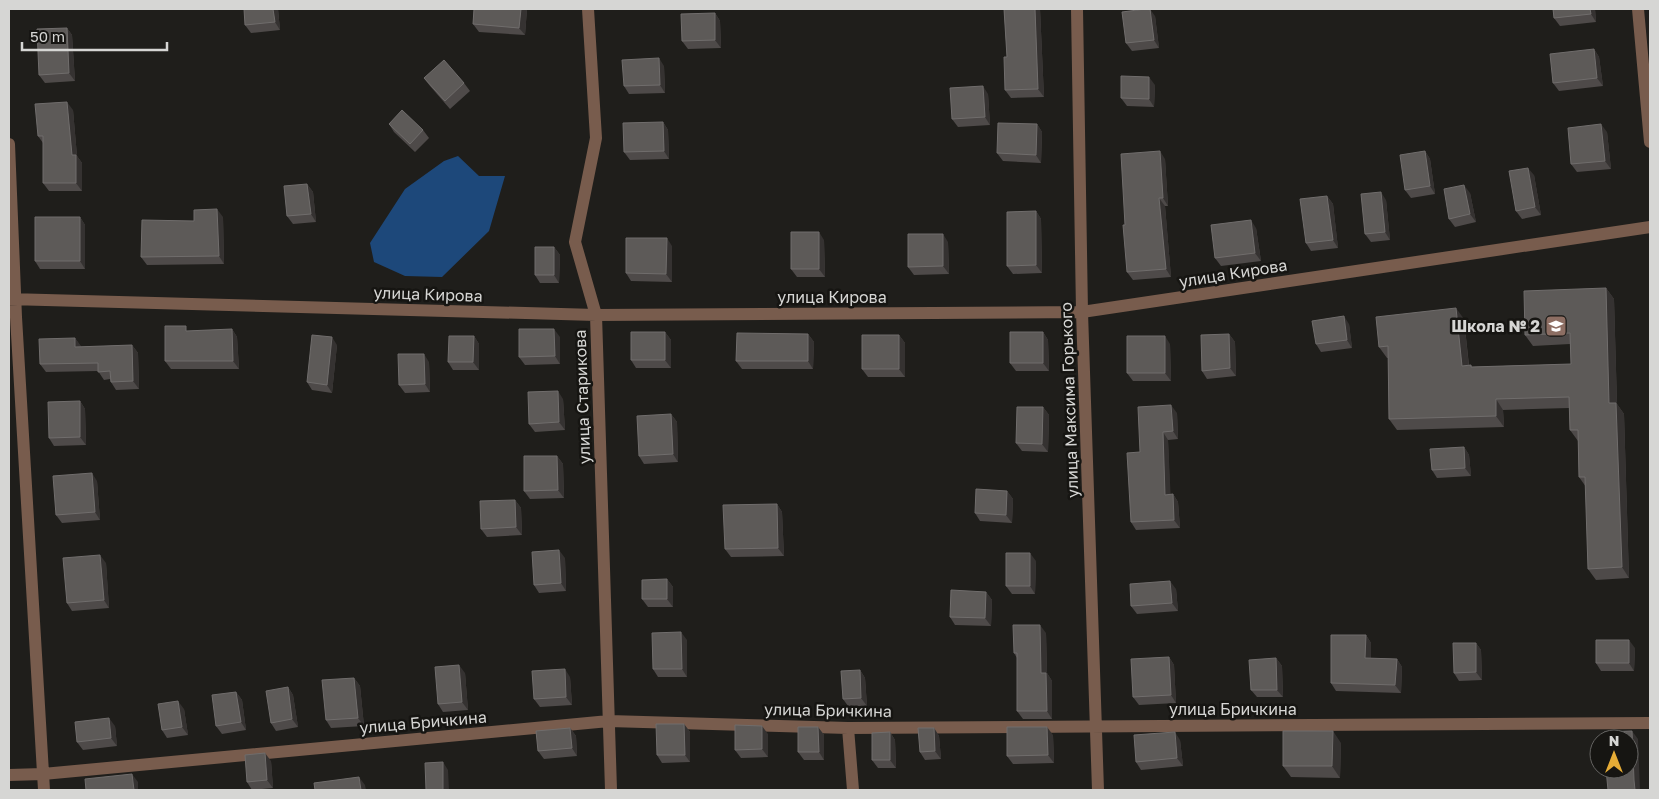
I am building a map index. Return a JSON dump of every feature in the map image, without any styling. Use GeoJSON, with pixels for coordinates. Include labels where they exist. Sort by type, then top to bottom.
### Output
{"type":"FeatureCollection","features":[{"type":"Feature","properties":{"kind":"street","name":"улица Старикова"},"geometry":{"type":"LineString","coordinates":[[588,9],[596,138],[575,242],[596,315],[611,790]]}},
{"type":"Feature","properties":{"kind":"street","name":"улица Максима Горького"},"geometry":{"type":"LineString","coordinates":[[1077,9],[1082,312],[1098,790]]}},
{"type":"Feature","properties":{"kind":"street"},"geometry":{"type":"LineString","coordinates":[[1638,9],[1650,142]]}},
{"type":"Feature","properties":{"kind":"street"},"geometry":{"type":"LineString","coordinates":[[9,144],[12,299],[44,790]]}},
{"type":"Feature","properties":{"kind":"street","name":"улица Кирова"},"geometry":{"type":"LineString","coordinates":[[12,299],[596,315],[1082,312],[1650,226]]}},
{"type":"Feature","properties":{"kind":"street","name":"улица Бричкина"},"geometry":{"type":"LineString","coordinates":[[9,775],[44,774],[609,721],[848,728],[1650,723]]}},
{"type":"Feature","properties":{"kind":"street"},"geometry":{"type":"LineString","coordinates":[[848,728],[853,790]]}},
{"type":"Feature","properties":{"kind":"water"},"geometry":{"type":"Polygon","coordinates":[[[458,156],[479,176],[505,176],[489,231],[442,277],[405,276],[374,262],[370,243],[405,189],[444,161],[458,156]]]}},
{"type":"Feature","properties":{"kind":"building"},"geometry":{"type":"Polygon","coordinates":[[[244,9],[273,9],[275,22],[245,25],[244,9]]]}},
{"type":"Feature","properties":{"kind":"building"},"geometry":{"type":"Polygon","coordinates":[[[474,9],[521,9],[519,28],[473,24],[474,9]]]}},
{"type":"Feature","properties":{"kind":"building"},"geometry":{"type":"Polygon","coordinates":[[[1004,9],[1035,9],[1038,89],[1005,90],[1004,57],[1007,57],[1004,9]]]}},
{"type":"Feature","properties":{"kind":"building"},"geometry":{"type":"Polygon","coordinates":[[[1150,9],[1154,40],[1126,43],[1122,12],[1150,9]]]}},
{"type":"Feature","properties":{"kind":"building"},"geometry":{"type":"Polygon","coordinates":[[[1553,9],[1590,9],[1591,14],[1554,18],[1553,9]]]}},
{"type":"Feature","properties":{"kind":"building"},"geometry":{"type":"Polygon","coordinates":[[[715,13],[715,40],[682,41],[681,14],[715,13]]]}},
{"type":"Feature","properties":{"kind":"building"},"geometry":{"type":"Polygon","coordinates":[[[67,28],[69,73],[39,75],[37,29],[67,28]]]}},
{"type":"Feature","properties":{"kind":"building"},"geometry":{"type":"Polygon","coordinates":[[[1594,49],[1597,78],[1553,83],[1550,54],[1594,49]]]}},
{"type":"Feature","properties":{"kind":"building"},"geometry":{"type":"Polygon","coordinates":[[[659,58],[660,85],[624,86],[622,60],[659,58]]]}},
{"type":"Feature","properties":{"kind":"building"},"geometry":{"type":"Polygon","coordinates":[[[444,60],[464,83],[445,101],[424,78],[444,60]]]}},
{"type":"Feature","properties":{"kind":"building"},"geometry":{"type":"Polygon","coordinates":[[[1121,76],[1149,77],[1149,99],[1121,98],[1121,76]]]}},
{"type":"Feature","properties":{"kind":"building"},"geometry":{"type":"Polygon","coordinates":[[[983,86],[985,117],[952,119],[950,88],[983,86]]]}},
{"type":"Feature","properties":{"kind":"building"},"geometry":{"type":"Polygon","coordinates":[[[67,102],[72,155],[76,155],[76,183],[43,183],[43,136],[38,136],[35,104],[67,102]]]}},
{"type":"Feature","properties":{"kind":"building"},"geometry":{"type":"Polygon","coordinates":[[[402,110],[423,130],[410,144],[389,124],[402,110]]]}},
{"type":"Feature","properties":{"kind":"building"},"geometry":{"type":"Polygon","coordinates":[[[663,122],[664,151],[624,152],[623,123],[663,122]]]}},
{"type":"Feature","properties":{"kind":"building"},"geometry":{"type":"Polygon","coordinates":[[[998,123],[1037,124],[1036,155],[997,153],[998,123]]]}},
{"type":"Feature","properties":{"kind":"building"},"geometry":{"type":"Polygon","coordinates":[[[1601,124],[1605,161],[1571,164],[1568,128],[1601,124]]]}},
{"type":"Feature","properties":{"kind":"building"},"geometry":{"type":"Polygon","coordinates":[[[1160,151],[1163,198],[1159,198],[1166,269],[1127,272],[1123,225],[1125,225],[1121,154],[1160,151]]]}},
{"type":"Feature","properties":{"kind":"building"},"geometry":{"type":"Polygon","coordinates":[[[1425,151],[1430,186],[1405,190],[1400,155],[1425,151]]]}},
{"type":"Feature","properties":{"kind":"building"},"geometry":{"type":"Polygon","coordinates":[[[1528,168],[1535,207],[1516,211],[1509,171],[1528,168]]]}},
{"type":"Feature","properties":{"kind":"building"},"geometry":{"type":"Polygon","coordinates":[[[307,184],[311,214],[287,216],[284,186],[307,184]]]}},
{"type":"Feature","properties":{"kind":"building"},"geometry":{"type":"Polygon","coordinates":[[[1464,185],[1470,214],[1449,219],[1444,189],[1464,185]]]}},
{"type":"Feature","properties":{"kind":"building"},"geometry":{"type":"Polygon","coordinates":[[[1381,192],[1385,232],[1365,234],[1361,194],[1381,192]]]}},
{"type":"Feature","properties":{"kind":"building"},"geometry":{"type":"Polygon","coordinates":[[[1327,196],[1333,240],[1306,243],[1300,199],[1327,196]]]}},
{"type":"Feature","properties":{"kind":"building"},"geometry":{"type":"Polygon","coordinates":[[[217,209],[219,256],[141,257],[142,220],[194,221],[194,210],[217,209]]]}},
{"type":"Feature","properties":{"kind":"building"},"geometry":{"type":"Polygon","coordinates":[[[1036,211],[1036,265],[1007,266],[1007,212],[1036,211]]]}},
{"type":"Feature","properties":{"kind":"building"},"geometry":{"type":"Polygon","coordinates":[[[35,217],[80,217],[80,261],[35,261],[35,217]]]}},
{"type":"Feature","properties":{"kind":"building"},"geometry":{"type":"Polygon","coordinates":[[[1251,220],[1255,253],[1215,258],[1211,225],[1251,220]]]}},
{"type":"Feature","properties":{"kind":"building"},"geometry":{"type":"Polygon","coordinates":[[[791,232],[819,232],[819,269],[791,269],[791,232]]]}},
{"type":"Feature","properties":{"kind":"building"},"geometry":{"type":"Polygon","coordinates":[[[908,234],[943,234],[943,266],[908,267],[908,234]]]}},
{"type":"Feature","properties":{"kind":"building"},"geometry":{"type":"Polygon","coordinates":[[[626,238],[667,238],[666,274],[626,273],[626,238]]]}},
{"type":"Feature","properties":{"kind":"building"},"geometry":{"type":"Polygon","coordinates":[[[535,247],[554,247],[554,275],[535,275],[535,247]]]}},
{"type":"Feature","properties":{"kind":"building"},"geometry":{"type":"Polygon","coordinates":[[[1606,288],[1609,403],[1616,403],[1622,567],[1588,569],[1585,477],[1579,477],[1578,430],[1570,430],[1569,397],[1496,399],[1496,416],[1389,419],[1388,346],[1379,347],[1376,317],[1456,308],[1462,366],[1571,364],[1570,333],[1525,335],[1524,291],[1606,288]]]}},
{"type":"Feature","properties":{"kind":"building"},"geometry":{"type":"Polygon","coordinates":[[[1344,316],[1347,340],[1316,344],[1312,321],[1344,316]]]}},
{"type":"Feature","properties":{"kind":"building"},"geometry":{"type":"Polygon","coordinates":[[[165,326],[186,326],[186,331],[232,329],[233,361],[165,361],[165,326]]]}},
{"type":"Feature","properties":{"kind":"building"},"geometry":{"type":"Polygon","coordinates":[[[519,329],[554,329],[555,356],[519,357],[519,329]]]}},
{"type":"Feature","properties":{"kind":"building"},"geometry":{"type":"Polygon","coordinates":[[[631,332],[665,332],[665,360],[631,360],[631,332]]]}},
{"type":"Feature","properties":{"kind":"building"},"geometry":{"type":"Polygon","coordinates":[[[1010,332],[1043,332],[1043,363],[1010,363],[1010,332]]]}},
{"type":"Feature","properties":{"kind":"building"},"geometry":{"type":"Polygon","coordinates":[[[737,333],[808,334],[808,361],[736,361],[737,333]]]}},
{"type":"Feature","properties":{"kind":"building"},"geometry":{"type":"Polygon","coordinates":[[[1229,334],[1230,368],[1202,371],[1201,335],[1229,334]]]}},
{"type":"Feature","properties":{"kind":"building"},"geometry":{"type":"Polygon","coordinates":[[[312,335],[332,337],[327,385],[307,382],[312,335]]]}},
{"type":"Feature","properties":{"kind":"building"},"geometry":{"type":"Polygon","coordinates":[[[862,335],[899,335],[899,369],[862,369],[862,335]]]}},
{"type":"Feature","properties":{"kind":"building"},"geometry":{"type":"Polygon","coordinates":[[[449,336],[474,336],[473,362],[448,362],[449,336]]]}},
{"type":"Feature","properties":{"kind":"building"},"geometry":{"type":"Polygon","coordinates":[[[1127,336],[1165,336],[1165,373],[1127,373],[1127,336]]]}},
{"type":"Feature","properties":{"kind":"building"},"geometry":{"type":"Polygon","coordinates":[[[75,338],[75,347],[132,345],[133,381],[111,382],[110,371],[98,372],[98,363],[40,364],[39,339],[75,338]]]}},
{"type":"Feature","properties":{"kind":"building"},"geometry":{"type":"Polygon","coordinates":[[[398,354],[424,354],[425,384],[399,385],[398,354]]]}},
{"type":"Feature","properties":{"kind":"building"},"geometry":{"type":"Polygon","coordinates":[[[558,391],[559,422],[529,424],[528,392],[558,391]]]}},
{"type":"Feature","properties":{"kind":"building"},"geometry":{"type":"Polygon","coordinates":[[[80,401],[80,437],[49,438],[48,402],[80,401]]]}},
{"type":"Feature","properties":{"kind":"building"},"geometry":{"type":"Polygon","coordinates":[[[1171,405],[1173,431],[1163,432],[1165,495],[1173,494],[1174,520],[1131,522],[1127,453],[1140,452],[1138,407],[1171,405]]]}},
{"type":"Feature","properties":{"kind":"building"},"geometry":{"type":"Polygon","coordinates":[[[1017,407],[1043,407],[1042,444],[1016,443],[1017,407]]]}},
{"type":"Feature","properties":{"kind":"building"},"geometry":{"type":"Polygon","coordinates":[[[671,414],[673,454],[639,456],[637,416],[671,414]]]}},
{"type":"Feature","properties":{"kind":"building"},"geometry":{"type":"Polygon","coordinates":[[[1464,447],[1465,468],[1432,470],[1430,449],[1464,447]]]}},
{"type":"Feature","properties":{"kind":"building"},"geometry":{"type":"Polygon","coordinates":[[[524,456],[557,456],[558,490],[524,491],[524,456]]]}},
{"type":"Feature","properties":{"kind":"building"},"geometry":{"type":"Polygon","coordinates":[[[92,473],[95,512],[56,515],[53,476],[92,473]]]}},
{"type":"Feature","properties":{"kind":"building"},"geometry":{"type":"Polygon","coordinates":[[[976,489],[1007,491],[1006,515],[975,513],[976,489]]]}},
{"type":"Feature","properties":{"kind":"building"},"geometry":{"type":"Polygon","coordinates":[[[515,500],[516,527],[481,529],[480,501],[515,500]]]}},
{"type":"Feature","properties":{"kind":"building"},"geometry":{"type":"Polygon","coordinates":[[[777,504],[778,548],[725,549],[723,505],[777,504]]]}},
{"type":"Feature","properties":{"kind":"building"},"geometry":{"type":"Polygon","coordinates":[[[559,550],[561,583],[534,585],[532,552],[559,550]]]}},
{"type":"Feature","properties":{"kind":"building"},"geometry":{"type":"Polygon","coordinates":[[[1006,553],[1030,553],[1030,586],[1006,586],[1006,553]]]}},
{"type":"Feature","properties":{"kind":"building"},"geometry":{"type":"Polygon","coordinates":[[[100,555],[104,600],[67,603],[63,558],[100,555]]]}},
{"type":"Feature","properties":{"kind":"building"},"geometry":{"type":"Polygon","coordinates":[[[667,579],[667,599],[642,599],[642,580],[667,579]]]}},
{"type":"Feature","properties":{"kind":"building"},"geometry":{"type":"Polygon","coordinates":[[[1170,581],[1172,603],[1131,606],[1130,584],[1170,581]]]}},
{"type":"Feature","properties":{"kind":"building"},"geometry":{"type":"Polygon","coordinates":[[[951,590],[986,592],[985,618],[950,617],[951,590]]]}},
{"type":"Feature","properties":{"kind":"building"},"geometry":{"type":"Polygon","coordinates":[[[1013,625],[1040,625],[1041,673],[1046,673],[1047,711],[1017,711],[1017,653],[1014,653],[1013,625]]]}},
{"type":"Feature","properties":{"kind":"building"},"geometry":{"type":"Polygon","coordinates":[[[681,632],[682,669],[653,669],[652,633],[681,632]]]}},
{"type":"Feature","properties":{"kind":"building"},"geometry":{"type":"Polygon","coordinates":[[[1331,635],[1366,635],[1365,658],[1397,659],[1395,685],[1331,683],[1331,635]]]}},
{"type":"Feature","properties":{"kind":"building"},"geometry":{"type":"Polygon","coordinates":[[[1596,640],[1629,640],[1629,663],[1596,663],[1596,640]]]}},
{"type":"Feature","properties":{"kind":"building"},"geometry":{"type":"Polygon","coordinates":[[[1453,643],[1476,643],[1476,672],[1454,673],[1453,643]]]}},
{"type":"Feature","properties":{"kind":"building"},"geometry":{"type":"Polygon","coordinates":[[[1169,657],[1171,695],[1133,697],[1131,659],[1169,657]]]}},
{"type":"Feature","properties":{"kind":"building"},"geometry":{"type":"Polygon","coordinates":[[[1276,658],[1277,690],[1251,690],[1249,660],[1276,658]]]}},
{"type":"Feature","properties":{"kind":"building"},"geometry":{"type":"Polygon","coordinates":[[[459,665],[462,702],[438,704],[435,667],[459,665]]]}},
{"type":"Feature","properties":{"kind":"building"},"geometry":{"type":"Polygon","coordinates":[[[565,669],[566,697],[534,699],[532,671],[565,669]]]}},
{"type":"Feature","properties":{"kind":"building"},"geometry":{"type":"Polygon","coordinates":[[[860,670],[861,698],[843,699],[841,671],[860,670]]]}},
{"type":"Feature","properties":{"kind":"building"},"geometry":{"type":"Polygon","coordinates":[[[354,678],[358,718],[326,720],[322,680],[354,678]]]}},
{"type":"Feature","properties":{"kind":"building"},"geometry":{"type":"Polygon","coordinates":[[[288,687],[292,719],[271,723],[266,691],[288,687]]]}},
{"type":"Feature","properties":{"kind":"building"},"geometry":{"type":"Polygon","coordinates":[[[236,692],[241,722],[216,726],[212,695],[236,692]]]}},
{"type":"Feature","properties":{"kind":"building"},"geometry":{"type":"Polygon","coordinates":[[[178,701],[182,727],[162,730],[158,704],[178,701]]]}},
{"type":"Feature","properties":{"kind":"building"},"geometry":{"type":"Polygon","coordinates":[[[109,718],[111,738],[77,742],[75,722],[109,718]]]}},
{"type":"Feature","properties":{"kind":"building"},"geometry":{"type":"Polygon","coordinates":[[[656,724],[684,724],[685,755],[657,755],[656,724]]]}},
{"type":"Feature","properties":{"kind":"building"},"geometry":{"type":"Polygon","coordinates":[[[735,725],[762,726],[762,749],[735,750],[735,725]]]}},
{"type":"Feature","properties":{"kind":"building"},"geometry":{"type":"Polygon","coordinates":[[[798,727],[818,727],[819,752],[798,752],[798,727]]]}},
{"type":"Feature","properties":{"kind":"building"},"geometry":{"type":"Polygon","coordinates":[[[1007,727],[1047,727],[1048,755],[1007,756],[1007,727]]]}},
{"type":"Feature","properties":{"kind":"building"},"geometry":{"type":"Polygon","coordinates":[[[570,728],[572,748],[538,751],[536,731],[570,728]]]}},
{"type":"Feature","properties":{"kind":"building"},"geometry":{"type":"Polygon","coordinates":[[[918,728],[934,728],[935,751],[920,752],[918,728]]]}},
{"type":"Feature","properties":{"kind":"building"},"geometry":{"type":"Polygon","coordinates":[[[1283,731],[1333,731],[1332,766],[1283,766],[1283,731]]]}},
{"type":"Feature","properties":{"kind":"building"},"geometry":{"type":"Polygon","coordinates":[[[890,732],[890,760],[872,760],[872,733],[890,732]]]}},
{"type":"Feature","properties":{"kind":"building"},"geometry":{"type":"Polygon","coordinates":[[[1175,732],[1177,758],[1136,762],[1134,735],[1175,732]]]}},
{"type":"Feature","properties":{"kind":"building"},"geometry":{"type":"Polygon","coordinates":[[[265,753],[267,780],[247,782],[245,755],[265,753]]]}},
{"type":"Feature","properties":{"kind":"building"},"geometry":{"type":"Polygon","coordinates":[[[443,762],[443,790],[426,790],[425,763],[443,762]]]}},
{"type":"Feature","properties":{"kind":"building"},"geometry":{"type":"Polygon","coordinates":[[[132,774],[134,790],[86,790],[85,779],[132,774]]]}},
{"type":"Feature","properties":{"kind":"building"},"geometry":{"type":"Polygon","coordinates":[[[359,777],[361,790],[315,790],[314,783],[359,777]]]}},
{"type":"Feature","properties":{"kind":"building"},"geometry":{"type":"Polygon","coordinates":[[[1607,779],[1634,779],[1635,790],[1608,790],[1607,779]]]}},
{"type":"Feature","properties":{"kind":"place","name":"Школа № 2"},"geometry":{"type":"Point","coordinates":[1556,326]}}]}
